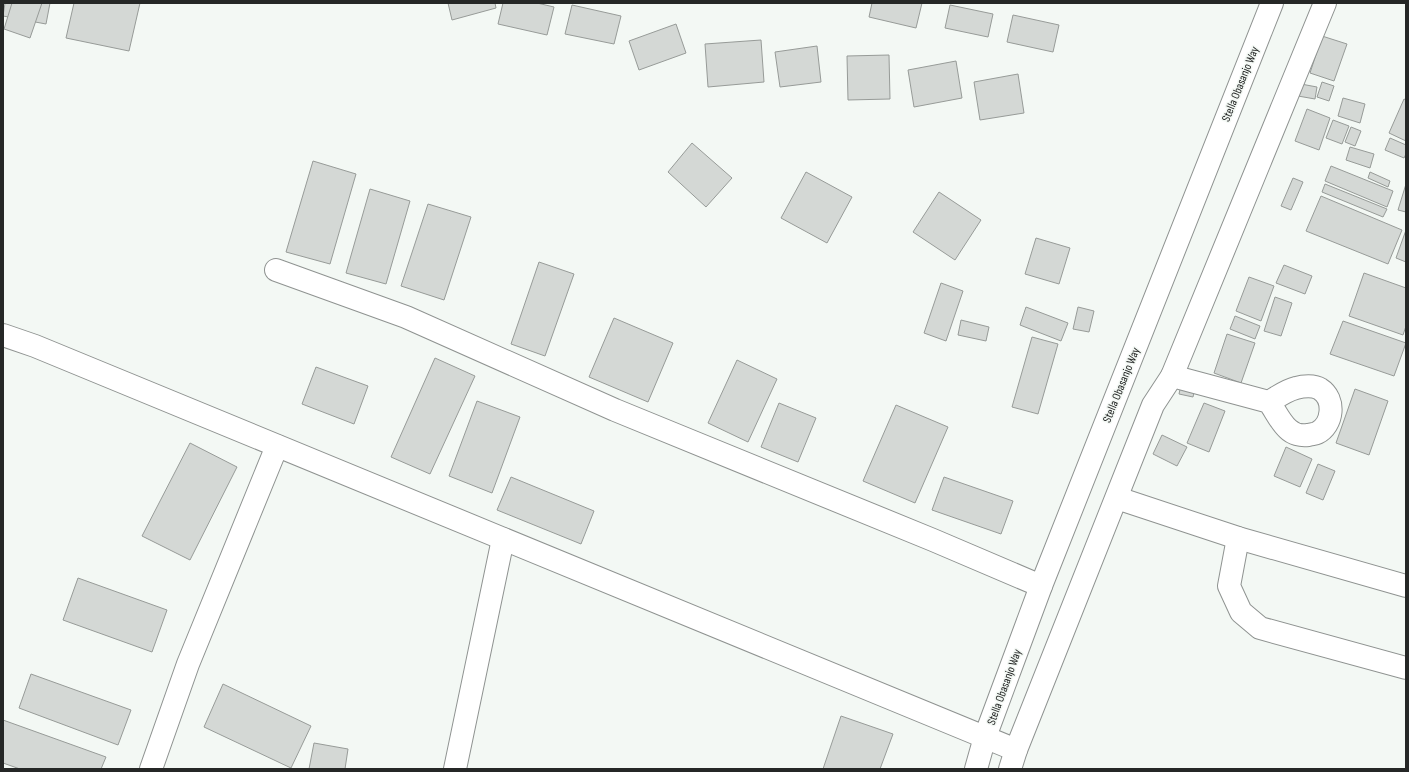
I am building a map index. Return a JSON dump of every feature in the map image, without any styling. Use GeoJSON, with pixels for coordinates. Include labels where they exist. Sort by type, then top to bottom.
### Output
{"type":"FeatureCollection","features":[{"type":"Feature","properties":{"kind":"street","name":"Stella Obasanjo Way"},"geometry":{"type":"LineString","coordinates":[[976,769],[985,737],[1041,586],[1272,3]]}},
{"type":"Feature","properties":{"kind":"street"},"geometry":{"type":"LineString","coordinates":[[3,335],[35,346],[985,737],[1013,760],[1153,405],[1172,376],[1325,3]]}},
{"type":"Feature","properties":{"kind":"street"},"geometry":{"type":"LineString","coordinates":[[276,270],[406,317],[615,410],[933,540],[1041,586]]}},
{"type":"Feature","properties":{"kind":"street"},"geometry":{"type":"LineString","coordinates":[[1172,376],[1269,402]]}},
{"type":"Feature","properties":{"kind":"street"},"geometry":{"type":"LineString","coordinates":[[151,769],[188,664],[277,446]]}},
{"type":"Feature","properties":{"kind":"street"},"geometry":{"type":"LineString","coordinates":[[1117,498],[1238,538],[1406,586]]}},
{"type":"Feature","properties":{"kind":"street"},"geometry":{"type":"LineString","coordinates":[[1238,538],[1229,586],[1241,612],[1260,628],[1406,668]]}},
{"type":"Feature","properties":{"kind":"street"},"geometry":{"type":"LineString","coordinates":[[455,769],[503,539]]}},
{"type":"Feature","properties":{"kind":"building"},"geometry":{"type":"Polygon","coordinates":[[[5,3],[50,3],[46,24],[3,16],[5,3]]]}},
{"type":"Feature","properties":{"kind":"building"},"geometry":{"type":"Polygon","coordinates":[[[12,3],[42,3],[30,38],[4,29],[12,3]]]}},
{"type":"Feature","properties":{"kind":"building"},"geometry":{"type":"Polygon","coordinates":[[[74,3],[140,3],[129,51],[66,38],[74,3]]]}},
{"type":"Feature","properties":{"kind":"building"},"geometry":{"type":"Polygon","coordinates":[[[448,3],[495,3],[496,8],[452,20],[448,3]]]}},
{"type":"Feature","properties":{"kind":"building"},"geometry":{"type":"Polygon","coordinates":[[[503,3],[537,3],[554,7],[547,35],[498,24],[503,3]]]}},
{"type":"Feature","properties":{"kind":"building"},"geometry":{"type":"Polygon","coordinates":[[[872,3],[922,3],[916,28],[869,17],[872,3]]]}},
{"type":"Feature","properties":{"kind":"building"},"geometry":{"type":"Polygon","coordinates":[[[572,5],[621,16],[614,44],[565,34],[572,5]]]}},
{"type":"Feature","properties":{"kind":"building"},"geometry":{"type":"Polygon","coordinates":[[[950,5],[993,14],[988,37],[945,28],[950,5]]]}},
{"type":"Feature","properties":{"kind":"building"},"geometry":{"type":"Polygon","coordinates":[[[1013,15],[1059,25],[1053,52],[1007,42],[1013,15]]]}},
{"type":"Feature","properties":{"kind":"building"},"geometry":{"type":"Polygon","coordinates":[[[676,24],[686,53],[639,70],[629,41],[676,24]]]}},
{"type":"Feature","properties":{"kind":"building"},"geometry":{"type":"Polygon","coordinates":[[[1322,36],[1347,44],[1334,81],[1310,73],[1322,36]]]}},
{"type":"Feature","properties":{"kind":"building"},"geometry":{"type":"Polygon","coordinates":[[[761,40],[764,82],[708,87],[705,44],[761,40]]]}},
{"type":"Feature","properties":{"kind":"building"},"geometry":{"type":"Polygon","coordinates":[[[817,46],[821,82],[780,87],[775,52],[817,46]]]}},
{"type":"Feature","properties":{"kind":"building"},"geometry":{"type":"Polygon","coordinates":[[[889,55],[890,99],[848,100],[847,56],[889,55]]]}},
{"type":"Feature","properties":{"kind":"building"},"geometry":{"type":"Polygon","coordinates":[[[956,61],[962,98],[914,107],[908,70],[956,61]]]}},
{"type":"Feature","properties":{"kind":"building"},"geometry":{"type":"Polygon","coordinates":[[[1018,74],[1024,113],[980,120],[974,82],[1018,74]]]}},
{"type":"Feature","properties":{"kind":"building"},"geometry":{"type":"Polygon","coordinates":[[[1322,82],[1334,86],[1329,101],[1317,97],[1322,82]]]}},
{"type":"Feature","properties":{"kind":"building"},"geometry":{"type":"Polygon","coordinates":[[[1301,84],[1317,87],[1315,99],[1298,96],[1301,84]]]}},
{"type":"Feature","properties":{"kind":"building"},"geometry":{"type":"Polygon","coordinates":[[[1343,98],[1365,104],[1360,123],[1338,116],[1343,98]]]}},
{"type":"Feature","properties":{"kind":"building"},"geometry":{"type":"Polygon","coordinates":[[[1404,99],[1406,100],[1406,141],[1389,133],[1404,99]]]}},
{"type":"Feature","properties":{"kind":"building"},"geometry":{"type":"Polygon","coordinates":[[[1307,109],[1330,118],[1319,150],[1295,141],[1307,109]]]}},
{"type":"Feature","properties":{"kind":"building"},"geometry":{"type":"Polygon","coordinates":[[[1333,120],[1349,126],[1342,144],[1326,138],[1333,120]]]}},
{"type":"Feature","properties":{"kind":"building"},"geometry":{"type":"Polygon","coordinates":[[[1351,127],[1361,131],[1355,146],[1345,142],[1351,127]]]}},
{"type":"Feature","properties":{"kind":"building"},"geometry":{"type":"Polygon","coordinates":[[[1390,138],[1406,145],[1406,154],[1404,158],[1385,150],[1390,138]]]}},
{"type":"Feature","properties":{"kind":"building"},"geometry":{"type":"Polygon","coordinates":[[[692,143],[732,178],[706,207],[668,172],[692,143]]]}},
{"type":"Feature","properties":{"kind":"building"},"geometry":{"type":"Polygon","coordinates":[[[1350,147],[1374,154],[1370,168],[1346,160],[1350,147]]]}},
{"type":"Feature","properties":{"kind":"building"},"geometry":{"type":"Polygon","coordinates":[[[313,161],[356,174],[330,264],[286,252],[313,161]]]}},
{"type":"Feature","properties":{"kind":"building"},"geometry":{"type":"Polygon","coordinates":[[[1331,166],[1393,191],[1387,207],[1325,181],[1331,166]]]}},
{"type":"Feature","properties":{"kind":"building"},"geometry":{"type":"Polygon","coordinates":[[[806,172],[852,197],[827,243],[781,218],[806,172]]]}},
{"type":"Feature","properties":{"kind":"building"},"geometry":{"type":"Polygon","coordinates":[[[1370,172],[1390,181],[1388,187],[1368,178],[1370,172]]]}},
{"type":"Feature","properties":{"kind":"building"},"geometry":{"type":"Polygon","coordinates":[[[1293,178],[1303,182],[1291,210],[1281,206],[1293,178]]]}},
{"type":"Feature","properties":{"kind":"building"},"geometry":{"type":"Polygon","coordinates":[[[1325,184],[1387,209],[1383,217],[1322,192],[1325,184]]]}},
{"type":"Feature","properties":{"kind":"building"},"geometry":{"type":"Polygon","coordinates":[[[1406,184],[1406,212],[1398,210],[1406,184]]]}},
{"type":"Feature","properties":{"kind":"building"},"geometry":{"type":"Polygon","coordinates":[[[370,189],[410,201],[386,284],[346,273],[370,189]]]}},
{"type":"Feature","properties":{"kind":"building"},"geometry":{"type":"Polygon","coordinates":[[[939,192],[981,220],[955,260],[913,232],[939,192]]]}},
{"type":"Feature","properties":{"kind":"building"},"geometry":{"type":"Polygon","coordinates":[[[1321,196],[1402,230],[1388,264],[1306,231],[1321,196]]]}},
{"type":"Feature","properties":{"kind":"building"},"geometry":{"type":"Polygon","coordinates":[[[428,204],[471,217],[444,300],[401,286],[428,204]]]}},
{"type":"Feature","properties":{"kind":"building"},"geometry":{"type":"Polygon","coordinates":[[[1406,230],[1406,262],[1396,258],[1406,230]]]}},
{"type":"Feature","properties":{"kind":"building"},"geometry":{"type":"Polygon","coordinates":[[[1036,238],[1070,248],[1059,284],[1025,274],[1036,238]]]}},
{"type":"Feature","properties":{"kind":"building"},"geometry":{"type":"Polygon","coordinates":[[[539,262],[574,274],[545,356],[511,344],[539,262]]]}},
{"type":"Feature","properties":{"kind":"building"},"geometry":{"type":"Polygon","coordinates":[[[1284,265],[1312,276],[1305,294],[1276,283],[1284,265]]]}},
{"type":"Feature","properties":{"kind":"building"},"geometry":{"type":"Polygon","coordinates":[[[1364,273],[1406,288],[1406,326],[1403,335],[1349,316],[1364,273]]]}},
{"type":"Feature","properties":{"kind":"building"},"geometry":{"type":"Polygon","coordinates":[[[1249,277],[1274,286],[1261,321],[1236,311],[1249,277]]]}},
{"type":"Feature","properties":{"kind":"building"},"geometry":{"type":"Polygon","coordinates":[[[941,283],[963,291],[946,341],[924,333],[941,283]]]}},
{"type":"Feature","properties":{"kind":"building"},"geometry":{"type":"Polygon","coordinates":[[[1275,297],[1292,303],[1281,336],[1264,331],[1275,297]]]}},
{"type":"Feature","properties":{"kind":"building"},"geometry":{"type":"Polygon","coordinates":[[[1026,307],[1068,323],[1061,341],[1020,325],[1026,307]]]}},
{"type":"Feature","properties":{"kind":"building"},"geometry":{"type":"Polygon","coordinates":[[[1078,307],[1094,311],[1089,332],[1073,329],[1078,307]]]}},
{"type":"Feature","properties":{"kind":"building"},"geometry":{"type":"Polygon","coordinates":[[[1235,316],[1260,326],[1255,339],[1230,329],[1235,316]]]}},
{"type":"Feature","properties":{"kind":"building"},"geometry":{"type":"Polygon","coordinates":[[[614,318],[673,343],[648,402],[589,377],[614,318]]]}},
{"type":"Feature","properties":{"kind":"building"},"geometry":{"type":"Polygon","coordinates":[[[961,320],[989,327],[986,341],[958,335],[961,320]]]}},
{"type":"Feature","properties":{"kind":"building"},"geometry":{"type":"Polygon","coordinates":[[[1343,321],[1406,343],[1394,376],[1330,354],[1343,321]]]}},
{"type":"Feature","properties":{"kind":"building"},"geometry":{"type":"Polygon","coordinates":[[[1227,334],[1255,343],[1241,383],[1214,373],[1227,334]]]}},
{"type":"Feature","properties":{"kind":"building"},"geometry":{"type":"Polygon","coordinates":[[[1032,337],[1058,344],[1038,414],[1012,407],[1032,337]]]}},
{"type":"Feature","properties":{"kind":"building"},"geometry":{"type":"Polygon","coordinates":[[[435,358],[475,376],[430,474],[391,457],[435,358]]]}},
{"type":"Feature","properties":{"kind":"building"},"geometry":{"type":"Polygon","coordinates":[[[737,360],[777,379],[748,442],[708,423],[737,360]]]}},
{"type":"Feature","properties":{"kind":"building"},"geometry":{"type":"Polygon","coordinates":[[[316,367],[368,386],[354,424],[302,404],[316,367]]]}},
{"type":"Feature","properties":{"kind":"building"},"geometry":{"type":"Polygon","coordinates":[[[1181,385],[1195,388],[1193,397],[1179,394],[1181,385]]]}},
{"type":"Feature","properties":{"kind":"building"},"geometry":{"type":"Polygon","coordinates":[[[1355,389],[1388,401],[1369,455],[1336,443],[1355,389]]]}},
{"type":"Feature","properties":{"kind":"building"},"geometry":{"type":"Polygon","coordinates":[[[477,401],[520,417],[492,493],[449,476],[477,401]]]}},
{"type":"Feature","properties":{"kind":"building"},"geometry":{"type":"Polygon","coordinates":[[[779,403],[816,418],[798,462],[761,447],[779,403]]]}},
{"type":"Feature","properties":{"kind":"building"},"geometry":{"type":"Polygon","coordinates":[[[1204,403],[1225,411],[1209,452],[1187,443],[1204,403]]]}},
{"type":"Feature","properties":{"kind":"building"},"geometry":{"type":"Polygon","coordinates":[[[896,405],[948,427],[915,503],[863,481],[896,405]]]}},
{"type":"Feature","properties":{"kind":"building"},"geometry":{"type":"Polygon","coordinates":[[[1162,435],[1187,447],[1177,466],[1153,454],[1162,435]]]}},
{"type":"Feature","properties":{"kind":"building"},"geometry":{"type":"Polygon","coordinates":[[[190,443],[237,467],[190,560],[142,536],[190,443]]]}},
{"type":"Feature","properties":{"kind":"building"},"geometry":{"type":"Polygon","coordinates":[[[1286,447],[1312,459],[1300,487],[1274,476],[1286,447]]]}},
{"type":"Feature","properties":{"kind":"building"},"geometry":{"type":"Polygon","coordinates":[[[1318,464],[1335,471],[1323,500],[1306,493],[1318,464]]]}},
{"type":"Feature","properties":{"kind":"building"},"geometry":{"type":"Polygon","coordinates":[[[511,477],[594,511],[581,544],[497,510],[511,477]]]}},
{"type":"Feature","properties":{"kind":"building"},"geometry":{"type":"Polygon","coordinates":[[[944,477],[1013,501],[1001,534],[932,510],[944,477]]]}},
{"type":"Feature","properties":{"kind":"building"},"geometry":{"type":"Polygon","coordinates":[[[78,578],[167,610],[152,652],[63,620],[78,578]]]}},
{"type":"Feature","properties":{"kind":"building"},"geometry":{"type":"Polygon","coordinates":[[[31,674],[131,710],[118,745],[19,708],[31,674]]]}},
{"type":"Feature","properties":{"kind":"building"},"geometry":{"type":"Polygon","coordinates":[[[223,684],[311,726],[291,768],[204,727],[223,684]]]}},
{"type":"Feature","properties":{"kind":"building"},"geometry":{"type":"Polygon","coordinates":[[[841,716],[893,734],[880,769],[823,769],[841,716]]]}},
{"type":"Feature","properties":{"kind":"building"},"geometry":{"type":"Polygon","coordinates":[[[3,720],[106,757],[101,769],[20,769],[3,763],[3,720]]]}},
{"type":"Feature","properties":{"kind":"building"},"geometry":{"type":"Polygon","coordinates":[[[314,743],[348,749],[345,769],[309,769],[314,743]]]}}]}
